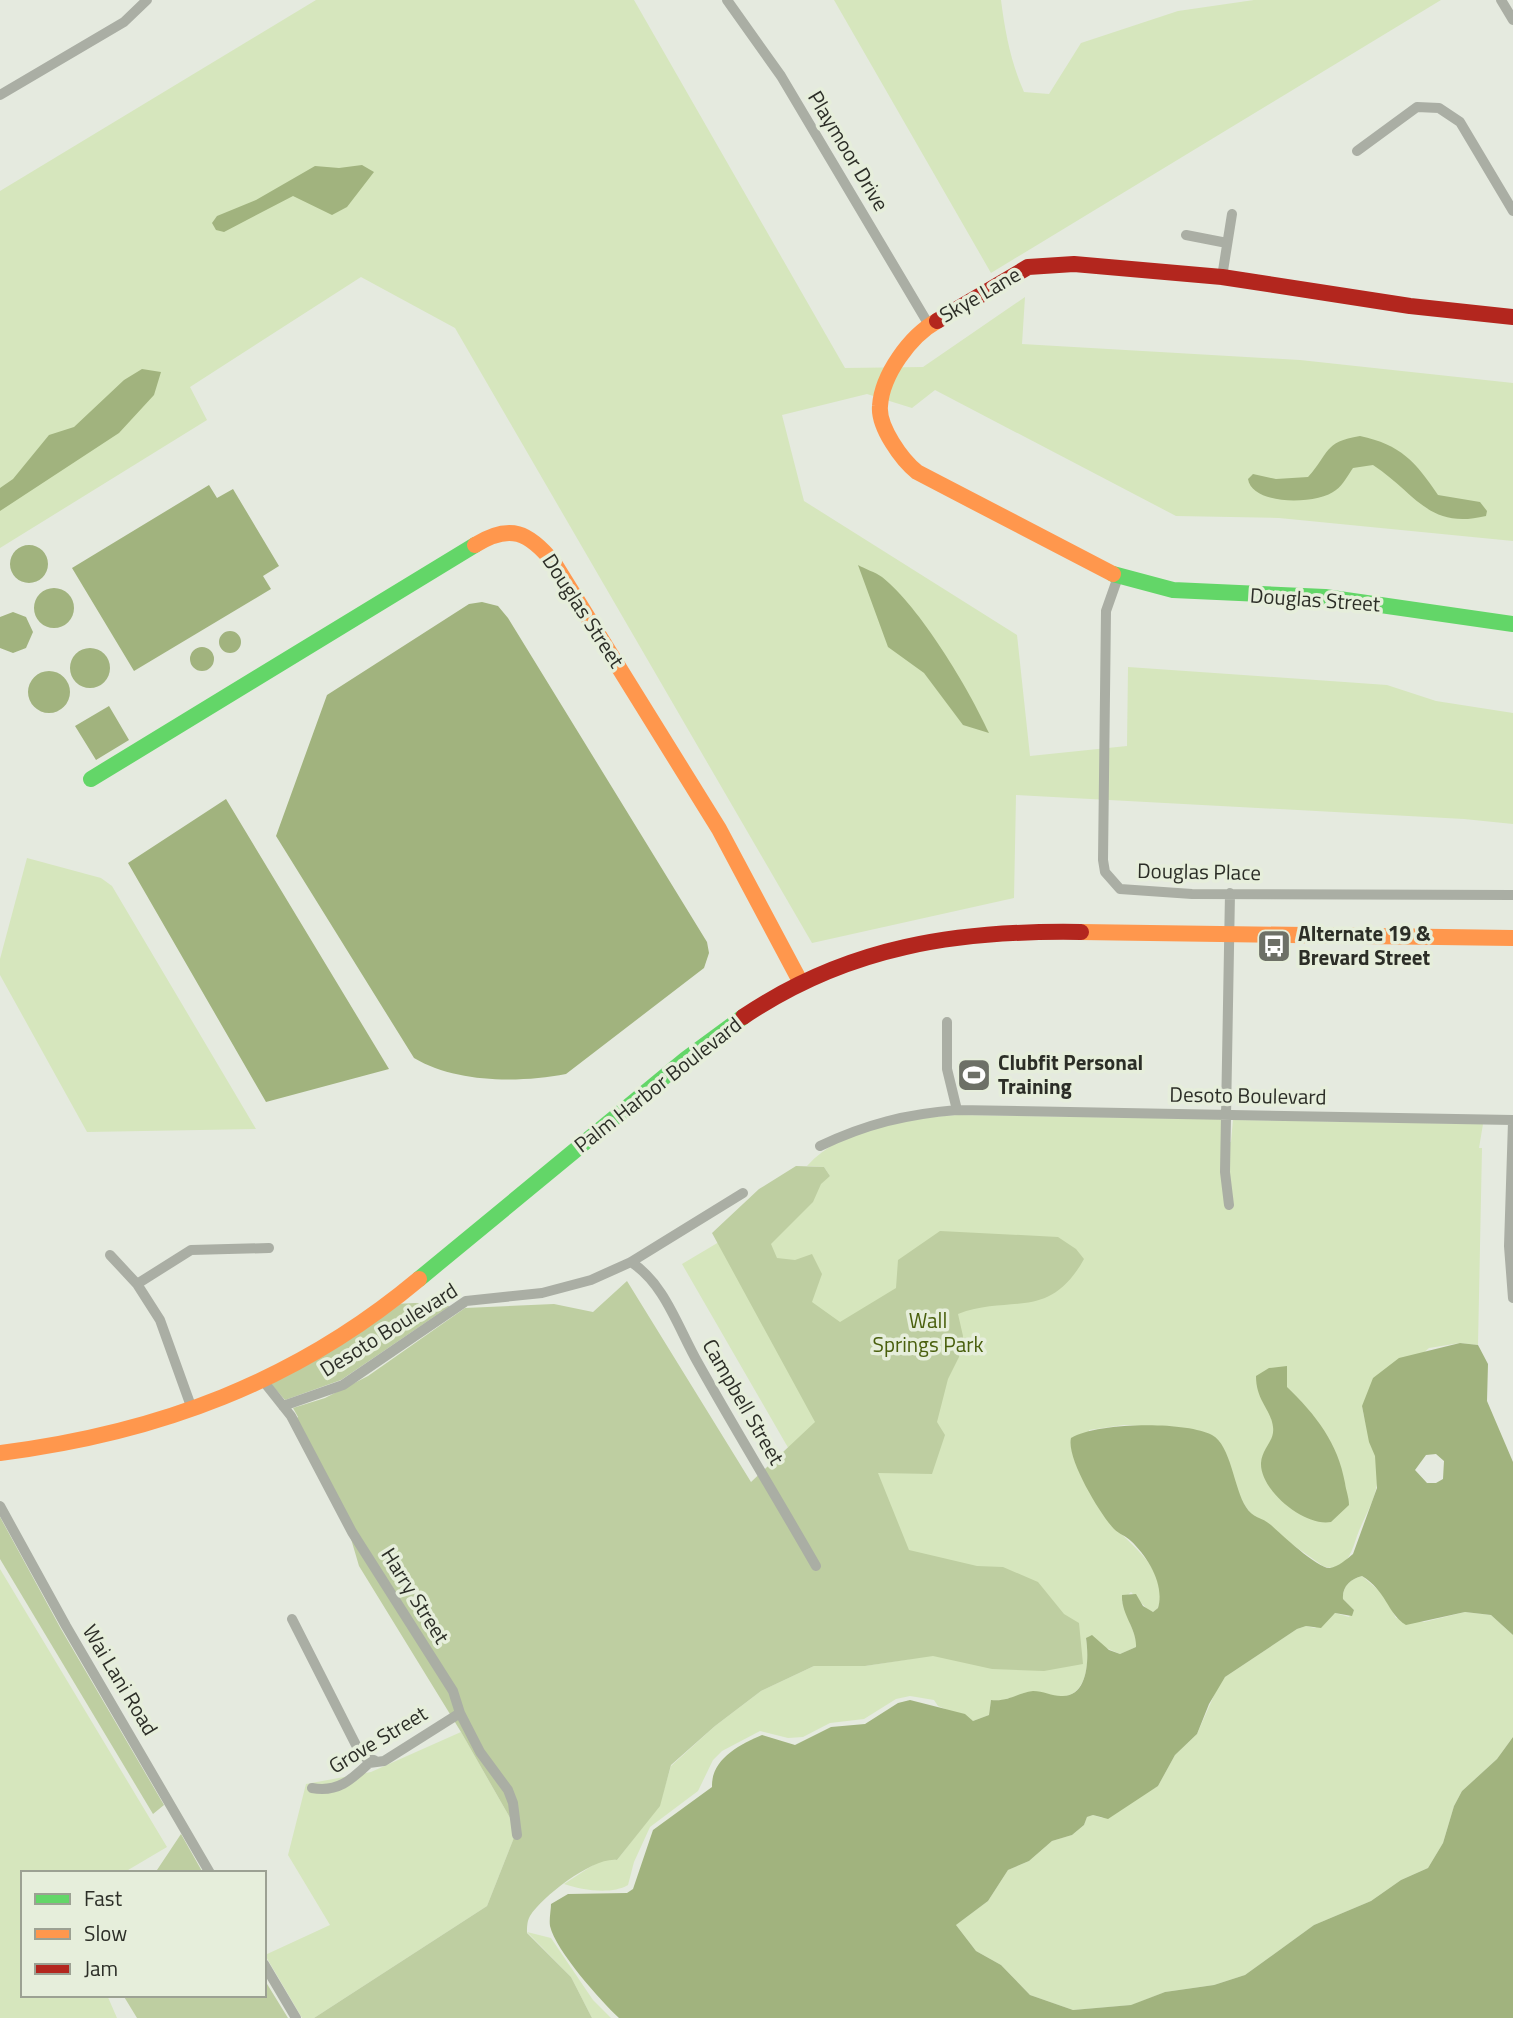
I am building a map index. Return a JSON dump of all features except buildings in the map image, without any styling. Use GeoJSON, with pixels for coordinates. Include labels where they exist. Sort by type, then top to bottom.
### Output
{"type":"FeatureCollection","features":[{"type":"Feature","properties":{"kind":"street"},"geometry":{"type":"LineString","coordinates":[[0,95],[124,23],[147,0]]}},
{"type":"Feature","properties":{"kind":"street","name":"Playmoor Drive"},"geometry":{"type":"LineString","coordinates":[[727,0],[781,76],[929,325]]}},
{"type":"Feature","properties":{"kind":"street"},"geometry":{"type":"LineString","coordinates":[[1501,0],[1513,20]]}},
{"type":"Feature","properties":{"kind":"street"},"geometry":{"type":"LineString","coordinates":[[1357,151],[1416,107],[1439,108],[1460,122],[1513,211]]}},
{"type":"Feature","properties":{"kind":"street"},"geometry":{"type":"LineString","coordinates":[[1222,277],[1232,214]]}},
{"type":"Feature","properties":{"kind":"street"},"geometry":{"type":"LineString","coordinates":[[1186,235],[1227,243]]}},
{"type":"Feature","properties":{"kind":"street","name":"Skye Lane"},"geometry":{"type":"LineString","coordinates":[[1118,577],[917,472],[903,461],[890,439],[879,408],[890,374],[912,342],[929,325],[1028,267],[1074,264],[1222,277],[1410,306],[1513,317]]}},
{"type":"Feature","properties":{"kind":"street","name":"Douglas Street"},"geometry":{"type":"LineString","coordinates":[[91,779],[491,536],[513,532],[533,540],[561,572],[719,828],[801,983]]}},
{"type":"Feature","properties":{"kind":"street","name":"Douglas Street"},"geometry":{"type":"LineString","coordinates":[[1118,577],[1173,590],[1325,597],[1513,624]]}},
{"type":"Feature","properties":{"kind":"street","name":"Douglas Place"},"geometry":{"type":"LineString","coordinates":[[1118,577],[1106,611],[1105,872],[1120,888],[1129,891],[1513,895]]}},
{"type":"Feature","properties":{"kind":"street"},"geometry":{"type":"LineString","coordinates":[[1229,1205],[1225,1172],[1230,892]]}},
{"type":"Feature","properties":{"kind":"street","name":"Palm Harbor Boulevard"},"geometry":{"type":"LineString","coordinates":[[0,1453],[84,1440],[192,1409],[264,1382],[346,1335],[729,1025],[801,983],[892,950],[979,933],[1045,931],[1513,938]]}},
{"type":"Feature","properties":{"kind":"street"},"geometry":{"type":"LineString","coordinates":[[947,1022],[947,1069],[957,1110]]}},
{"type":"Feature","properties":{"kind":"street","name":"Desoto Boulevard"},"geometry":{"type":"LineString","coordinates":[[820,1146],[876,1122],[916,1113],[957,1110],[1513,1121]]}},
{"type":"Feature","properties":{"kind":"street"},"geometry":{"type":"LineString","coordinates":[[1512,1291],[1513,1121]]}},
{"type":"Feature","properties":{"kind":"street","name":"Desoto Boulevard"},"geometry":{"type":"LineString","coordinates":[[283,1406],[343,1385],[466,1301],[564,1289],[631,1262],[743,1193]]}},
{"type":"Feature","properties":{"kind":"street"},"geometry":{"type":"LineString","coordinates":[[137,1284],[191,1250],[269,1248]]}},
{"type":"Feature","properties":{"kind":"street"},"geometry":{"type":"LineString","coordinates":[[110,1255],[137,1284],[160,1320],[192,1409]]}},
{"type":"Feature","properties":{"kind":"street","name":"Campbell Street"},"geometry":{"type":"LineString","coordinates":[[631,1262],[645,1271],[656,1284],[697,1361],[816,1566]]}},
{"type":"Feature","properties":{"kind":"street","name":"Harry Street"},"geometry":{"type":"LineString","coordinates":[[264,1382],[296,1424],[352,1531],[453,1691],[460,1713],[486,1762],[508,1790],[513,1802],[517,1835]]}},
{"type":"Feature","properties":{"kind":"street","name":"Wai Lani Road"},"geometry":{"type":"LineString","coordinates":[[0,1506],[65,1626],[209,1871]]}},
{"type":"Feature","properties":{"kind":"street"},"geometry":{"type":"LineString","coordinates":[[292,1619],[352,1738],[366,1758],[374,1760]]}},
{"type":"Feature","properties":{"kind":"street","name":"Grove Street"},"geometry":{"type":"LineString","coordinates":[[312,1788],[330,1790],[341,1786],[374,1760],[384,1761],[460,1713]]}},
{"type":"Feature","properties":{"kind":"street"},"geometry":{"type":"LineString","coordinates":[[266,1968],[296,2018]]}},
{"type":"Feature","properties":{"kind":"green space"},"geometry":{"type":"Polygon","coordinates":[[[316,0],[634,0],[845,368],[923,367],[1025,297],[1022,344],[1300,360],[1513,383],[1513,541],[1279,518],[1176,516],[935,390],[912,408],[867,394],[782,415],[804,501],[1017,635],[1030,756],[1127,746],[1128,667],[1387,685],[1436,701],[1513,713],[1513,824],[1464,819],[1016,795],[1014,898],[812,943],[455,328],[361,277],[190,387],[207,420],[0,548],[0,191],[316,0]]]}},
{"type":"Feature","properties":{"kind":"green space"},"geometry":{"type":"Polygon","coordinates":[[[834,0],[1001,0],[1009,47],[1024,92],[1049,94],[1081,43],[1178,11],[1254,0],[1441,0],[991,273],[834,0]]]}},
{"type":"Feature","properties":{"kind":"green space"},"geometry":{"type":"Polygon","coordinates":[[[27,858],[101,878],[112,886],[256,1129],[87,1132],[0,975],[0,959],[27,858]]]}},
{"type":"Feature","properties":{"kind":"green space","name":"Wall Springs Park"},"geometry":{"type":"Polygon","coordinates":[[[958,1115],[1222,1119],[1221,1141],[1231,1142],[1233,1120],[1483,1124],[1479,1148],[1482,1148],[1478,1345],[1460,1343],[1429,1348],[1362,1406],[1376,1458],[1377,1484],[1350,1554],[1343,1564],[1337,1567],[1323,1566],[1252,1516],[1239,1496],[1221,1445],[1198,1431],[1124,1425],[1089,1430],[1091,1475],[1096,1500],[1103,1514],[1138,1550],[1157,1576],[1160,1591],[1158,1608],[1153,1612],[1131,1592],[1122,1601],[1136,1639],[1136,1647],[1120,1654],[1086,1639],[1086,1672],[1074,1693],[1066,1696],[1028,1694],[991,1700],[989,1715],[973,1721],[938,1706],[934,1700],[910,1696],[896,1699],[864,1719],[830,1723],[803,1737],[788,1738],[760,1731],[722,1751],[713,1760],[698,1791],[650,1827],[634,1862],[628,1885],[605,1891],[564,1884],[604,1858],[617,1860],[659,1806],[671,1766],[715,1726],[761,1691],[814,1666],[865,1666],[910,1659],[682,1264],[830,1176],[824,1167],[807,1166],[822,1152],[839,1142],[857,1133],[897,1122],[958,1115]]]}},
{"type":"Feature","properties":{"kind":"green space"},"geometry":{"type":"Polygon","coordinates":[[[796,1166],[824,1167],[830,1176],[821,1184],[813,1202],[771,1244],[777,1258],[795,1260],[812,1254],[822,1274],[812,1302],[840,1322],[896,1288],[898,1260],[940,1231],[1058,1237],[1076,1249],[1084,1259],[1071,1279],[1042,1299],[977,1308],[958,1314],[963,1336],[959,1357],[948,1379],[937,1422],[945,1435],[932,1474],[878,1473],[909,1550],[977,1566],[1003,1567],[1038,1582],[1064,1614],[1079,1623],[1083,1664],[1044,1671],[992,1669],[933,1656],[865,1666],[814,1666],[761,1691],[715,1726],[671,1765],[660,1806],[617,1860],[595,1865],[569,1879],[530,1916],[527,1933],[571,1977],[592,2018],[314,2018],[487,1906],[517,1830],[461,1732],[359,1566],[349,1532],[294,1421],[298,1417],[293,1408],[325,1398],[368,1376],[465,1308],[554,1304],[593,1312],[627,1281],[751,1482],[815,1422],[712,1233],[759,1189],[796,1166]]]}},
{"type":"Feature","properties":{"kind":"green space"},"geometry":{"type":"Polygon","coordinates":[[[394,1304],[450,1306],[341,1380],[285,1400],[271,1384],[394,1304]]]}},
{"type":"Feature","properties":{"kind":"green space"},"geometry":{"type":"Polygon","coordinates":[[[0,1517],[61,1629],[164,1805],[153,1814],[0,1559],[0,1517]]]}},
{"type":"Feature","properties":{"kind":"green space"},"geometry":{"type":"Polygon","coordinates":[[[0,1569],[167,1847],[126,1871],[21,1871],[21,1997],[108,1997],[117,2018],[0,2018],[0,1569]]]}},
{"type":"Feature","properties":{"kind":"green space"},"geometry":{"type":"Polygon","coordinates":[[[1362,1576],[1384,1595],[1396,1618],[1424,1622],[1465,1612],[1491,1615],[1513,1635],[1513,1737],[1497,1759],[1462,1791],[1454,1806],[1443,1843],[1428,1868],[1401,1880],[1371,1901],[1314,1925],[1245,1975],[1214,1985],[1165,1992],[1132,2005],[1073,2010],[1030,1995],[1001,1965],[976,1951],[956,1925],[988,1901],[1008,1870],[1029,1861],[1052,1841],[1072,1835],[1084,1825],[1087,1817],[1093,1815],[1102,1818],[1158,1786],[1175,1755],[1197,1734],[1219,1684],[1225,1677],[1297,1629],[1306,1626],[1315,1628],[1335,1613],[1349,1617],[1354,1610],[1343,1599],[1345,1587],[1350,1581],[1362,1576]]]}},
{"type":"Feature","properties":{"kind":"green space"},"geometry":{"type":"Polygon","coordinates":[[[461,1732],[517,1830],[487,1906],[314,2018],[302,2018],[266,1955],[330,1925],[288,1855],[306,1784],[371,1772],[461,1732]]]}},
{"type":"Feature","properties":{"kind":"green space"},"geometry":{"type":"Polygon","coordinates":[[[181,1834],[202,1871],[156,1871],[181,1834]]]}},
{"type":"Feature","properties":{"kind":"green space"},"geometry":{"type":"Polygon","coordinates":[[[527,1932],[551,1938],[593,2000],[611,2018],[592,2018],[571,1977],[527,1932]]]}},
{"type":"Feature","properties":{"kind":"green space"},"geometry":{"type":"Polygon","coordinates":[[[266,1982],[288,2018],[137,2018],[124,1997],[266,1997],[266,1982]]]}},
{"type":"Feature","properties":{"kind":"shaded area"},"geometry":{"type":"Polygon","coordinates":[[[362,165],[374,172],[347,207],[332,215],[293,196],[224,232],[216,230],[212,223],[217,216],[256,200],[315,166],[339,168],[362,165]]]}},
{"type":"Feature","properties":{"kind":"shaded area"},"geometry":{"type":"Polygon","coordinates":[[[142,369],[161,372],[154,395],[119,433],[0,511],[0,488],[13,479],[49,435],[74,427],[124,380],[142,369]]]}},
{"type":"Feature","properties":{"kind":"shaded area"},"geometry":{"type":"Polygon","coordinates":[[[1360,436],[1386,444],[1406,456],[1438,495],[1480,502],[1487,511],[1486,516],[1466,519],[1450,518],[1436,513],[1373,465],[1353,468],[1341,485],[1327,495],[1301,500],[1273,498],[1261,494],[1252,488],[1248,479],[1253,474],[1276,479],[1308,477],[1333,445],[1360,436]]]}},
{"type":"Feature","properties":{"kind":"shaded area"},"geometry":{"type":"Polygon","coordinates":[[[209,485],[217,498],[233,489],[279,566],[263,576],[271,589],[134,671],[72,568],[209,485]]]}},
{"type":"Feature","properties":{"kind":"shaded area"},"geometry":{"type":"Polygon","coordinates":[[[29,545],[42,551],[48,564],[42,577],[29,583],[16,577],[10,564],[16,551],[29,545]]]}},
{"type":"Feature","properties":{"kind":"shaded area"},"geometry":{"type":"Polygon","coordinates":[[[858,565],[882,577],[912,608],[956,672],[989,733],[963,725],[924,673],[888,647],[858,565]]]}},
{"type":"Feature","properties":{"kind":"shaded area"},"geometry":{"type":"Polygon","coordinates":[[[54,588],[62,589],[68,594],[73,600],[73,616],[68,622],[62,627],[54,628],[46,627],[40,622],[35,616],[34,608],[35,600],[40,594],[46,589],[54,588]]]}},
{"type":"Feature","properties":{"kind":"shaded area"},"geometry":{"type":"Polygon","coordinates":[[[482,602],[498,606],[508,618],[707,942],[709,953],[704,968],[566,1074],[548,1077],[488,1079],[449,1072],[414,1058],[276,836],[327,695],[469,604],[482,602]]]}},
{"type":"Feature","properties":{"kind":"shaded area"},"geometry":{"type":"Polygon","coordinates":[[[13,612],[26,617],[33,632],[26,648],[13,653],[0,648],[0,617],[13,612]]]}},
{"type":"Feature","properties":{"kind":"shaded area"},"geometry":{"type":"Polygon","coordinates":[[[230,631],[238,634],[241,642],[238,650],[230,653],[222,650],[219,642],[222,634],[230,631]]]}},
{"type":"Feature","properties":{"kind":"shaded area"},"geometry":{"type":"Polygon","coordinates":[[[202,647],[211,650],[214,659],[211,668],[202,671],[193,668],[190,659],[193,650],[202,647]]]}},
{"type":"Feature","properties":{"kind":"shaded area"},"geometry":{"type":"Polygon","coordinates":[[[90,648],[98,649],[104,654],[109,660],[109,676],[104,682],[98,687],[90,688],[82,687],[76,682],[71,676],[70,668],[71,660],[76,654],[82,649],[90,648]]]}},
{"type":"Feature","properties":{"kind":"shaded area"},"geometry":{"type":"Polygon","coordinates":[[[49,671],[64,677],[70,692],[64,707],[49,713],[34,707],[28,692],[34,677],[49,671]]]}},
{"type":"Feature","properties":{"kind":"shaded area"},"geometry":{"type":"Polygon","coordinates":[[[109,706],[129,740],[96,760],[75,726],[109,706]]]}},
{"type":"Feature","properties":{"kind":"shaded area"},"geometry":{"type":"Polygon","coordinates":[[[226,799],[389,1069],[266,1102],[128,863],[226,799]]]}},
{"type":"Feature","properties":{"kind":"shaded area"},"geometry":{"type":"Polygon","coordinates":[[[1460,1343],[1478,1345],[1488,1364],[1487,1401],[1513,1462],[1513,1635],[1491,1615],[1465,1612],[1406,1625],[1394,1614],[1370,1582],[1362,1576],[1354,1579],[1345,1587],[1343,1595],[1343,1599],[1354,1610],[1352,1616],[1335,1613],[1321,1628],[1306,1626],[1297,1629],[1225,1677],[1209,1704],[1197,1734],[1175,1755],[1158,1786],[1108,1819],[1093,1815],[1087,1817],[1084,1825],[1072,1835],[1052,1841],[1029,1861],[1008,1870],[988,1901],[956,1925],[976,1951],[1001,1965],[1030,1995],[1073,2010],[1131,2005],[1165,1992],[1214,1985],[1245,1975],[1314,1925],[1371,1901],[1401,1880],[1428,1868],[1443,1843],[1454,1806],[1462,1791],[1497,1759],[1513,1737],[1513,2018],[619,2018],[569,1961],[550,1926],[551,1904],[568,1894],[627,1893],[633,1889],[653,1830],[712,1787],[716,1768],[721,1761],[744,1743],[762,1735],[795,1745],[831,1727],[865,1724],[898,1703],[910,1700],[965,1714],[973,1721],[989,1715],[991,1700],[1002,1700],[1033,1691],[1070,1695],[1077,1690],[1082,1684],[1087,1665],[1086,1638],[1092,1635],[1109,1650],[1120,1654],[1136,1647],[1122,1595],[1136,1594],[1143,1606],[1153,1612],[1158,1608],[1160,1599],[1157,1581],[1143,1555],[1129,1539],[1114,1529],[1093,1499],[1074,1459],[1071,1438],[1100,1429],[1142,1425],[1183,1427],[1212,1435],[1224,1448],[1242,1499],[1251,1513],[1268,1522],[1324,1567],[1333,1567],[1345,1560],[1353,1554],[1377,1488],[1375,1456],[1369,1442],[1362,1406],[1373,1378],[1399,1358],[1460,1343]],[[1436,1454],[1426,1455],[1415,1470],[1427,1483],[1436,1483],[1443,1479],[1444,1461],[1436,1454]]]}},
{"type":"Feature","properties":{"kind":"shaded area"},"geometry":{"type":"Polygon","coordinates":[[[1287,1366],[1287,1387],[1324,1430],[1342,1469],[1349,1505],[1331,1522],[1320,1522],[1297,1513],[1276,1495],[1263,1473],[1262,1458],[1273,1427],[1258,1392],[1256,1376],[1269,1368],[1287,1366]]]}},
{"type":"Feature","properties":{"kind":"traffic: fast"},"geometry":{"type":"LineString","coordinates":[[91,779],[475,545]]}},
{"type":"Feature","properties":{"kind":"traffic: fast"},"geometry":{"type":"LineString","coordinates":[[1113,574],[1173,590],[1325,597],[1513,624]]}},
{"type":"Feature","properties":{"kind":"traffic: fast"},"geometry":{"type":"LineString","coordinates":[[419,1279],[686,1059],[743,1017]]}},
{"type":"Feature","properties":{"kind":"traffic: slow"},"geometry":{"type":"LineString","coordinates":[[937,321],[908,346],[892,369],[882,394],[880,414],[898,451],[917,472],[1113,574]]}},
{"type":"Feature","properties":{"kind":"traffic: slow"},"geometry":{"type":"LineString","coordinates":[[475,545],[499,534],[518,534],[536,544],[554,563],[719,829],[801,983]]}},
{"type":"Feature","properties":{"kind":"traffic: slow"},"geometry":{"type":"LineString","coordinates":[[1081,932],[1513,938]]}},
{"type":"Feature","properties":{"kind":"traffic: slow"},"geometry":{"type":"LineString","coordinates":[[0,1453],[115,1432],[223,1397],[324,1347],[419,1279]]}},
{"type":"Feature","properties":{"kind":"traffic: jam"},"geometry":{"type":"LineString","coordinates":[[937,321],[1028,267],[1074,264],[1222,277],[1410,306],[1513,317]]}},
{"type":"Feature","properties":{"kind":"traffic: jam"},"geometry":{"type":"LineString","coordinates":[[743,1017],[823,973],[863,958],[905,947],[991,934],[1081,932]]}},
{"type":"Feature","properties":{"kind":"place","name":"Alternate 19 & Brevard Street"},"geometry":{"type":"Point","coordinates":[1274,946]}},
{"type":"Feature","properties":{"kind":"place","name":"Clubfit Personal Training"},"geometry":{"type":"Point","coordinates":[974,1075]}}]}
